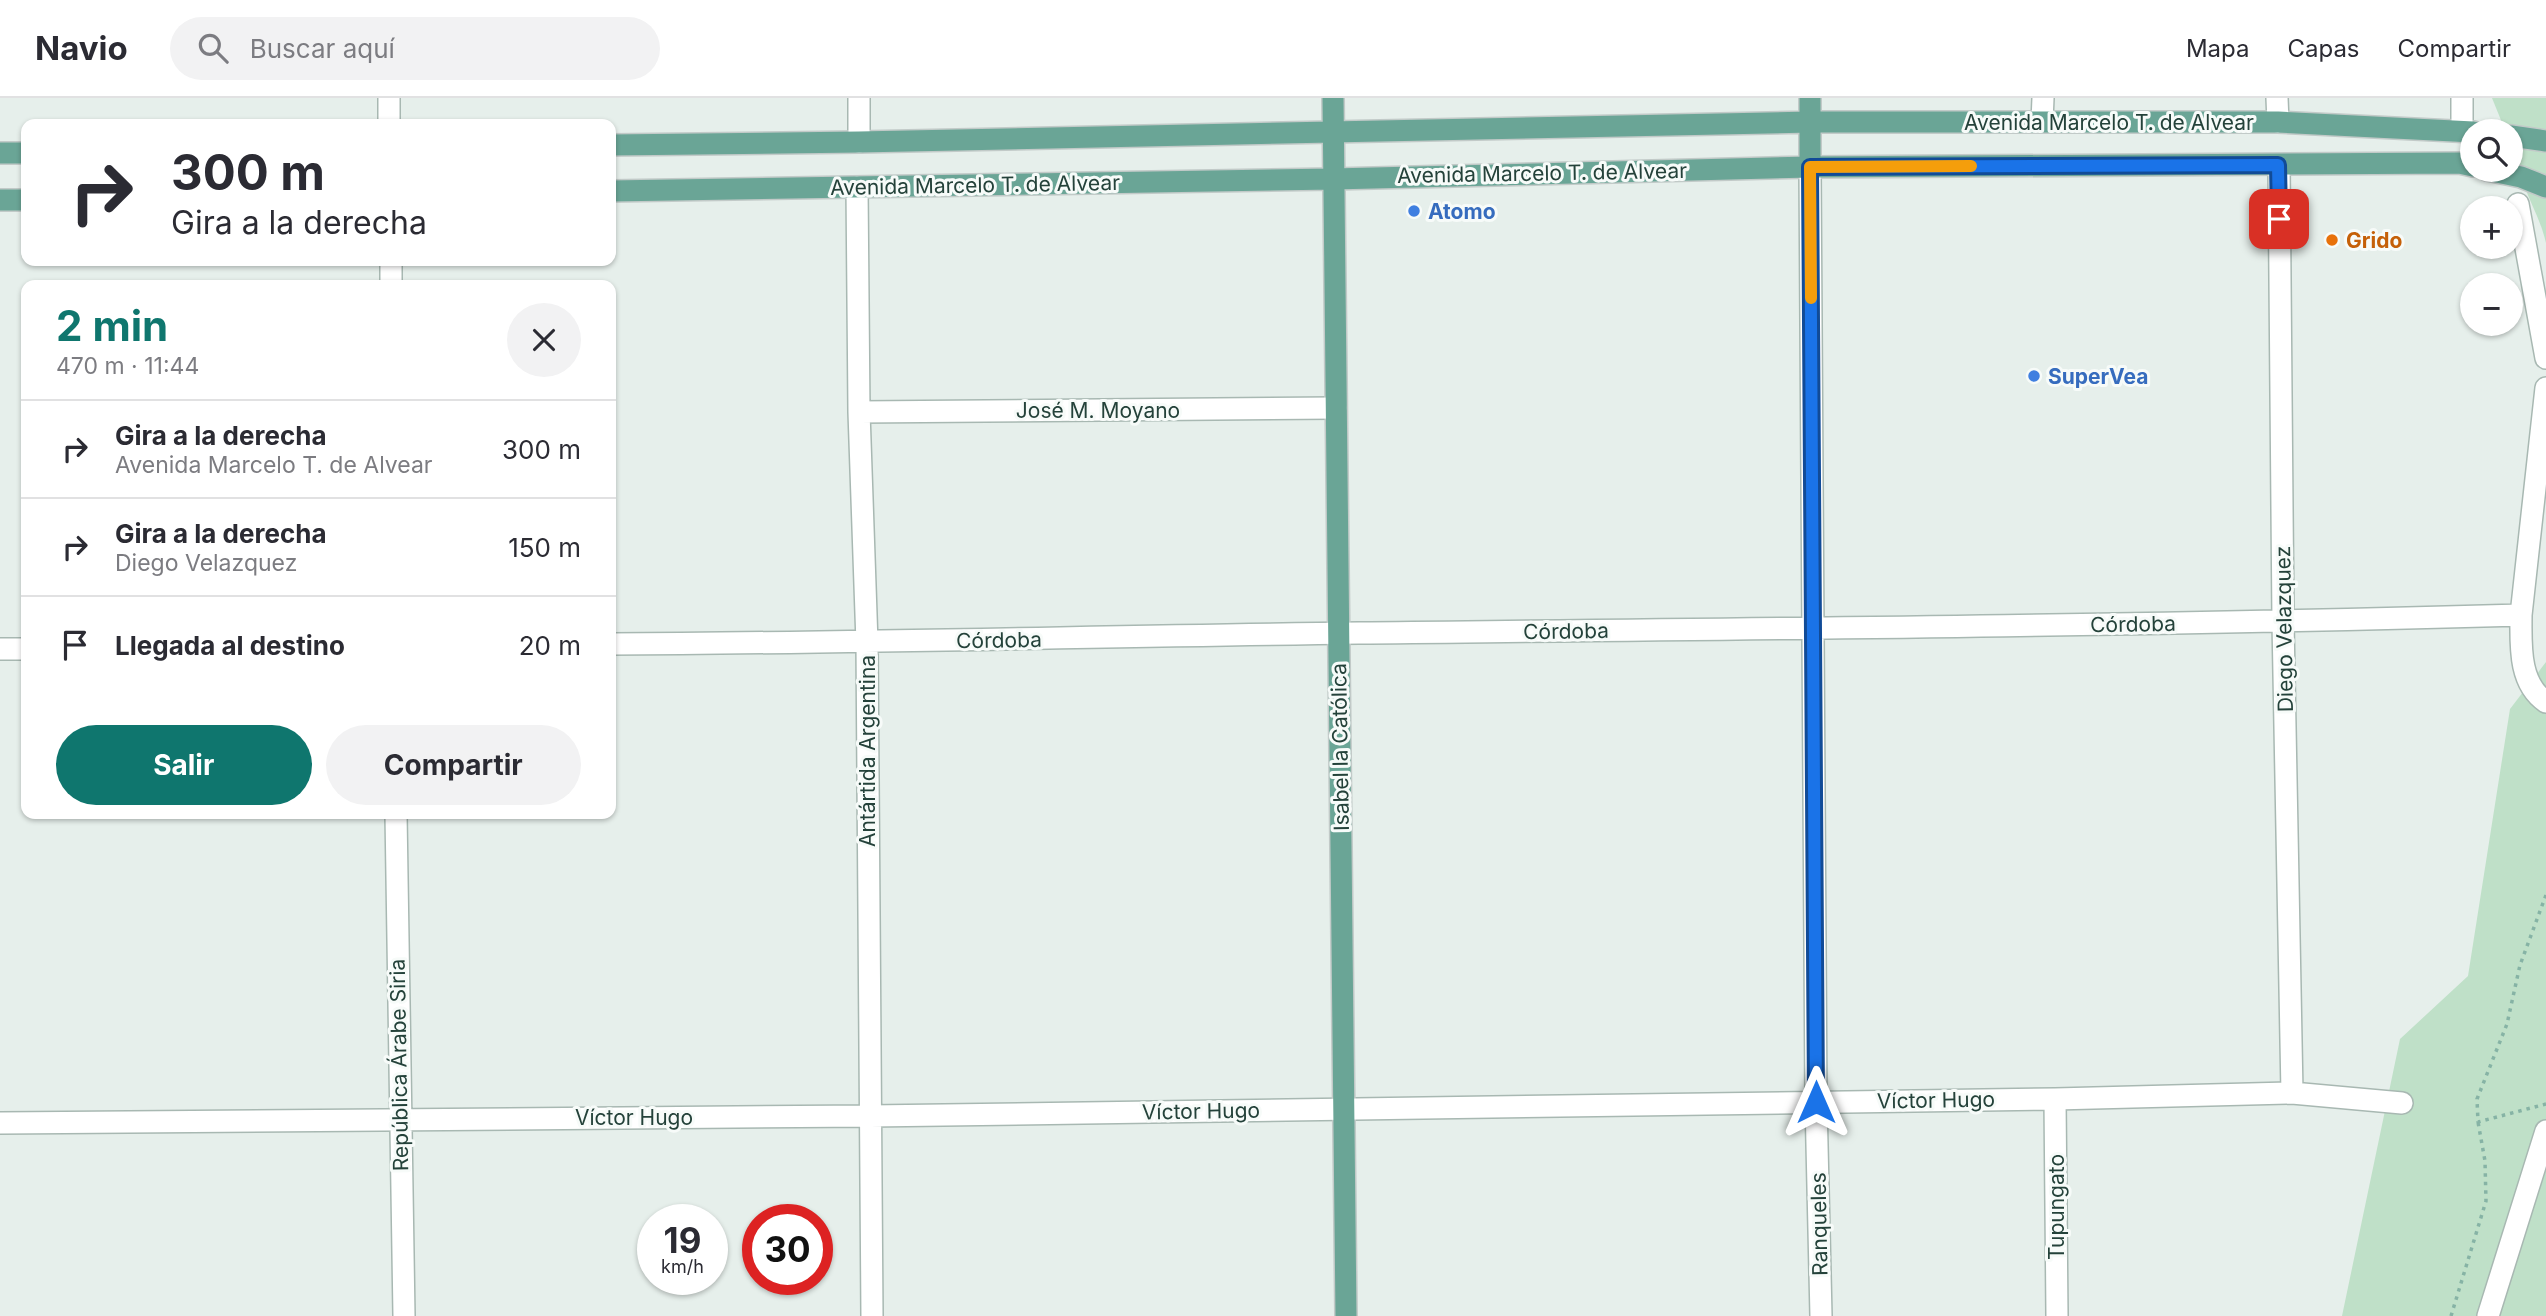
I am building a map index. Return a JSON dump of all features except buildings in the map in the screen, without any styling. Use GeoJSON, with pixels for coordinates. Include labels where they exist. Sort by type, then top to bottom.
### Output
{"type":"FeatureCollection","features":[{"type":"Feature","properties":{"kind":"main road","name":"Isabel la Católica"},"geometry":{"type":"LineString","coordinates":[[1334,98],[1346,1316]]}},
{"type":"Feature","properties":{"kind":"main road"},"geometry":{"type":"LineString","coordinates":[[1810,98],[1810,167]]}},
{"type":"Feature","properties":{"kind":"main road","name":"Avenida Marcelo T. de Alvear"},"geometry":{"type":"LineString","coordinates":[[616,145],[1810,122],[2278,122],[2460,131]]}},
{"type":"Feature","properties":{"kind":"main road"},"geometry":{"type":"LineString","coordinates":[[2523,138],[2546,141]]}},
{"type":"Feature","properties":{"kind":"main road"},"geometry":{"type":"LineString","coordinates":[[0,153],[21,153]]}},
{"type":"Feature","properties":{"kind":"main road","name":"Avenida Marcelo T. de Alvear"},"geometry":{"type":"LineString","coordinates":[[616,191],[1333,179],[1810,167],[2460,163]]}},
{"type":"Feature","properties":{"kind":"main road"},"geometry":{"type":"LineString","coordinates":[[2523,178],[2546,187]]}},
{"type":"Feature","properties":{"kind":"main road"},"geometry":{"type":"LineString","coordinates":[[0,201],[21,200]]}},
{"type":"Feature","properties":{"kind":"street"},"geometry":{"type":"LineString","coordinates":[[389,98],[390,119]]}},
{"type":"Feature","properties":{"kind":"street"},"geometry":{"type":"LineString","coordinates":[[859,98],[859,142]]}},
{"type":"Feature","properties":{"kind":"street"},"geometry":{"type":"LineString","coordinates":[[2042,98],[2042,121]]}},
{"type":"Feature","properties":{"kind":"street"},"geometry":{"type":"LineString","coordinates":[[2277,98],[2278,122]]}},
{"type":"Feature","properties":{"kind":"street"},"geometry":{"type":"LineString","coordinates":[[2462,98],[2466,119]]}},
{"type":"Feature","properties":{"kind":"street","name":"Diego Velazquez"},"geometry":{"type":"LineString","coordinates":[[2278,165],[2292,1093]]}},
{"type":"Feature","properties":{"kind":"street","name":"Ranqueles"},"geometry":{"type":"LineString","coordinates":[[1810,167],[1816,1102],[1821,1316]]}},
{"type":"Feature","properties":{"kind":"street","name":"Antártida Argentina"},"geometry":{"type":"LineString","coordinates":[[857,187],[859,412],[867,643],[872,1316]]}},
{"type":"Feature","properties":{"kind":"street"},"geometry":{"type":"LineString","coordinates":[[2523,232],[2546,358]]}},
{"type":"Feature","properties":{"kind":"street"},"geometry":{"type":"LineString","coordinates":[[2546,388],[2521,615],[2521,650],[2525,672],[2540,698],[2546,702]]}},
{"type":"Feature","properties":{"kind":"street","name":"José M. Moyano"},"geometry":{"type":"LineString","coordinates":[[859,412],[1336,408]]}},
{"type":"Feature","properties":{"kind":"street","name":"Córdoba"},"geometry":{"type":"LineString","coordinates":[[616,644],[867,643],[2283,622],[2521,615]]}},
{"type":"Feature","properties":{"kind":"street"},"geometry":{"type":"LineString","coordinates":[[0,649],[21,649]]}},
{"type":"Feature","properties":{"kind":"street","name":"República Árabe Siria"},"geometry":{"type":"LineString","coordinates":[[396,819],[404,1316]]}},
{"type":"Feature","properties":{"kind":"street","name":"Víctor Hugo"},"geometry":{"type":"LineString","coordinates":[[0,1123],[870,1116],[2055,1099],[2292,1093],[2402,1102]]}},
{"type":"Feature","properties":{"kind":"street","name":"Tupungato"},"geometry":{"type":"LineString","coordinates":[[2055,1099],[2057,1316]]}},
{"type":"Feature","properties":{"kind":"street"},"geometry":{"type":"LineString","coordinates":[[2488,1316],[2546,1131]]}},
{"type":"Feature","properties":{"kind":"path"},"geometry":{"type":"LineString","coordinates":[[2451,1316],[2486,1201],[2485,1161],[2477,1099],[2507,1024],[2520,965],[2546,895]]}},
{"type":"Feature","properties":{"kind":"path"},"geometry":{"type":"LineString","coordinates":[[2478,1122],[2546,1104]]}},
{"type":"Feature","properties":{"kind":"green space"},"geometry":{"type":"Polygon","coordinates":[[[2492,98],[2546,98],[2546,243],[2523,182],[2523,119],[2500,119],[2492,98]]]}},
{"type":"Feature","properties":{"kind":"green space"},"geometry":{"type":"Polygon","coordinates":[[[2546,662],[2546,1316],[2342,1316],[2400,1039],[2468,976],[2510,709],[2546,662]]]}},
{"type":"Feature","properties":{"kind":"slow traffic"},"geometry":{"type":"LineString","coordinates":[[1811,298],[1810,167],[1971,166]]}},
{"type":"Feature","properties":{"kind":"place","name":"Atomo"},"geometry":{"type":"Point","coordinates":[1414,211]}},
{"type":"Feature","properties":{"kind":"place","name":"Grido"},"geometry":{"type":"Point","coordinates":[2332,240]}},
{"type":"Feature","properties":{"kind":"place","name":"SuperVea"},"geometry":{"type":"Point","coordinates":[2034,376]}},
{"type":"Feature","properties":{"kind":"route"},"geometry":{"type":"LineString","coordinates":[[1816,1102],[1810,167],[2278,165],[2279,219]]}}]}
